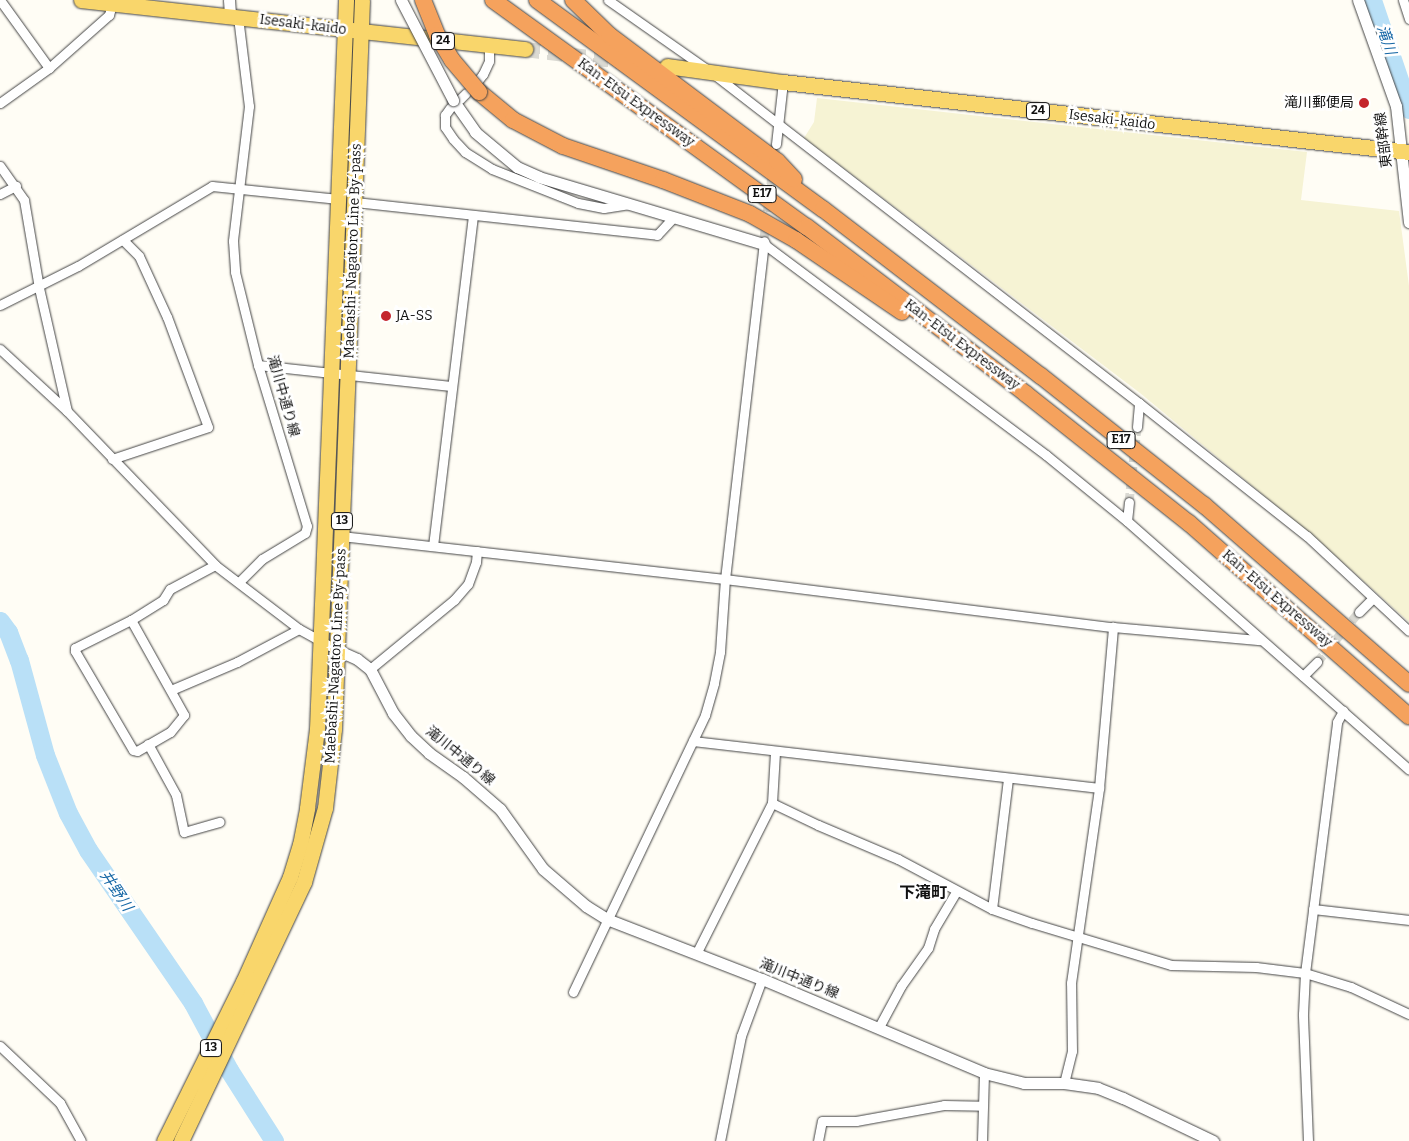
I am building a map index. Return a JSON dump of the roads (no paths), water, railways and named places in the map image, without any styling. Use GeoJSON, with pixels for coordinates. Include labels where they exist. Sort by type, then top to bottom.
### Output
{"type":"FeatureCollection","features":[{"type":"Feature","properties":{"kind":"highway"},"geometry":{"type":"LineString","coordinates":[[423,0],[437,35],[452,60],[464,96],[563,146],[713,198],[757,219],[796,240],[1026,394]]}},
{"type":"Feature","properties":{"kind":"highway","name":"Kan-Etsu Expressway"},"geometry":{"type":"LineString","coordinates":[[493,0],[807,227],[1026,394],[1189,523],[1409,716]]}},
{"type":"Feature","properties":{"kind":"highway","name":"Kan-Etsu Expressway"},"geometry":{"type":"LineString","coordinates":[[537,0],[823,210],[1041,376],[1204,505],[1409,684]]}},
{"type":"Feature","properties":{"kind":"highway"},"geometry":{"type":"LineString","coordinates":[[573,0],[609,35],[644,63],[777,161],[823,210]]}},
{"type":"Feature","properties":{"kind":"main road","name":"Isesaki-kaido"},"geometry":{"type":"LineString","coordinates":[[81,0],[112,4],[233,11],[345,30],[525,49]]}},
{"type":"Feature","properties":{"kind":"main road","name":"13"},"geometry":{"type":"LineString","coordinates":[[345,30],[346,0]]}},
{"type":"Feature","properties":{"kind":"main road","name":"13"},"geometry":{"type":"LineString","coordinates":[[361,32],[362,0]]}},
{"type":"Feature","properties":{"kind":"main road","name":"Maebashi-Nagatoro Line By-pass"},"geometry":{"type":"LineString","coordinates":[[164,1141],[243,982],[290,876],[300,845],[313,773],[321,640],[338,199],[343,119],[345,30]]}},
{"type":"Feature","properties":{"kind":"main road","name":"Maebashi-Nagatoro Line By-pass"},"geometry":{"type":"LineString","coordinates":[[180,1141],[252,995],[304,882],[314,851],[330,775],[337,650],[361,32]]}},
{"type":"Feature","properties":{"kind":"main road","name":"Isesaki-kaido"},"geometry":{"type":"LineString","coordinates":[[667,66],[783,82],[1405,152]]}},
{"type":"Feature","properties":{"kind":"street"},"geometry":{"type":"LineString","coordinates":[[0,0],[49,68]]}},
{"type":"Feature","properties":{"kind":"street"},"geometry":{"type":"LineString","coordinates":[[402,0],[464,96],[475,132],[500,155],[517,167],[539,177],[673,218],[764,241],[1046,455],[1127,521],[1409,770]]}},
{"type":"Feature","properties":{"kind":"street"},"geometry":{"type":"LineString","coordinates":[[608,0],[711,72],[1140,403],[1307,536],[1372,599],[1409,631]]}},
{"type":"Feature","properties":{"kind":"street","name":"東部幹線"},"geometry":{"type":"LineString","coordinates":[[1358,0],[1394,98],[1405,152],[1409,222]]}},
{"type":"Feature","properties":{"kind":"street"},"geometry":{"type":"LineString","coordinates":[[1403,0],[1409,18]]}},
{"type":"Feature","properties":{"kind":"street"},"geometry":{"type":"LineString","coordinates":[[0,103],[49,68],[109,15],[112,4]]}},
{"type":"Feature","properties":{"kind":"street","name":"滝川中通り線"},"geometry":{"type":"LineString","coordinates":[[233,11],[249,106],[233,241],[235,272],[258,365],[307,526],[305,533],[262,558],[239,582],[299,629],[357,659],[370,669],[394,713],[411,736],[429,753],[463,777],[500,809],[543,870],[586,906],[607,919],[762,979],[984,1073],[1024,1083],[1064,1083],[1098,1088],[1213,1141]]}},
{"type":"Feature","properties":{"kind":"street"},"geometry":{"type":"LineString","coordinates":[[489,46],[488,61],[484,74],[445,116],[445,127],[453,139],[466,152],[492,169],[578,203],[604,208],[628,204]]}},
{"type":"Feature","properties":{"kind":"street"},"geometry":{"type":"LineString","coordinates":[[776,144],[783,82]]}},
{"type":"Feature","properties":{"kind":"street"},"geometry":{"type":"LineString","coordinates":[[0,166],[16,186],[24,200],[66,411]]}},
{"type":"Feature","properties":{"kind":"street"},"geometry":{"type":"LineString","coordinates":[[0,194],[16,186]]}},
{"type":"Feature","properties":{"kind":"street"},"geometry":{"type":"LineString","coordinates":[[0,305],[40,288],[212,186],[338,199]]}},
{"type":"Feature","properties":{"kind":"street"},"geometry":{"type":"LineString","coordinates":[[355,202],[656,235],[673,218]]}},
{"type":"Feature","properties":{"kind":"street"},"geometry":{"type":"LineString","coordinates":[[433,546],[473,216]]}},
{"type":"Feature","properties":{"kind":"street"},"geometry":{"type":"LineString","coordinates":[[112,459],[208,427],[167,317],[139,256],[123,240]]}},
{"type":"Feature","properties":{"kind":"street"},"geometry":{"type":"LineString","coordinates":[[573,992],[705,715],[714,682],[720,652],[725,579],[764,241]]}},
{"type":"Feature","properties":{"kind":"street"},"geometry":{"type":"LineString","coordinates":[[0,349],[66,411],[215,565],[239,582]]}},
{"type":"Feature","properties":{"kind":"street"},"geometry":{"type":"LineString","coordinates":[[258,365],[451,386]]}},
{"type":"Feature","properties":{"kind":"street"},"geometry":{"type":"LineString","coordinates":[[1137,427],[1140,403]]}},
{"type":"Feature","properties":{"kind":"street"},"geometry":{"type":"LineString","coordinates":[[1127,521],[1129,502]]}},
{"type":"Feature","properties":{"kind":"street"},"geometry":{"type":"LineString","coordinates":[[341,536],[725,579],[1113,627],[1260,640]]}},
{"type":"Feature","properties":{"kind":"street"},"geometry":{"type":"LineString","coordinates":[[370,669],[454,600],[468,584],[476,562],[477,551]]}},
{"type":"Feature","properties":{"kind":"street"},"geometry":{"type":"LineString","coordinates":[[130,620],[184,715],[170,732],[137,751],[133,750],[74,651],[75,648],[130,620],[163,600],[170,589],[215,565]]}},
{"type":"Feature","properties":{"kind":"street"},"geometry":{"type":"LineString","coordinates":[[1359,612],[1372,599]]}},
{"type":"Feature","properties":{"kind":"street"},"geometry":{"type":"LineString","coordinates":[[1064,1083],[1072,1051],[1071,983],[1079,938],[1099,788],[1113,627]]}},
{"type":"Feature","properties":{"kind":"street"},"geometry":{"type":"LineString","coordinates":[[171,690],[237,662],[299,629]]}},
{"type":"Feature","properties":{"kind":"street"},"geometry":{"type":"LineString","coordinates":[[1303,676],[1317,662]]}},
{"type":"Feature","properties":{"kind":"street"},"geometry":{"type":"LineString","coordinates":[[1308,1141],[1303,1014],[1305,973],[1337,722],[1343,711]]}},
{"type":"Feature","properties":{"kind":"street"},"geometry":{"type":"LineString","coordinates":[[692,741],[1099,788]]}},
{"type":"Feature","properties":{"kind":"street"},"geometry":{"type":"LineString","coordinates":[[148,744],[176,795],[184,832],[220,822]]}},
{"type":"Feature","properties":{"kind":"street"},"geometry":{"type":"LineString","coordinates":[[696,954],[772,803],[775,752]]}},
{"type":"Feature","properties":{"kind":"street"},"geometry":{"type":"LineString","coordinates":[[992,909],[1008,779]]}},
{"type":"Feature","properties":{"kind":"street"},"geometry":{"type":"LineString","coordinates":[[772,803],[898,859],[956,892],[992,909],[1079,938],[1097,941],[1171,964],[1256,967],[1305,973],[1351,987],[1409,1014]]}},
{"type":"Feature","properties":{"kind":"street"},"geometry":{"type":"LineString","coordinates":[[878,1028],[901,986],[928,948],[934,930],[956,892]]}},
{"type":"Feature","properties":{"kind":"street"},"geometry":{"type":"LineString","coordinates":[[1313,909],[1409,920]]}},
{"type":"Feature","properties":{"kind":"street"},"geometry":{"type":"LineString","coordinates":[[720,1141],[741,1036],[762,979]]}},
{"type":"Feature","properties":{"kind":"street"},"geometry":{"type":"LineString","coordinates":[[0,1046],[60,1103],[81,1141]]}},
{"type":"Feature","properties":{"kind":"street"},"geometry":{"type":"LineString","coordinates":[[982,1141],[984,1073]]}},
{"type":"Feature","properties":{"kind":"street"},"geometry":{"type":"LineString","coordinates":[[818,1141],[822,1121],[856,1121],[944,1105],[983,1106]]}},
{"type":"Feature","properties":{"kind":"waterway","name":"滝川"},"geometry":{"type":"LineString","coordinates":[[1372,0],[1409,109]]}},
{"type":"Feature","properties":{"kind":"waterway","name":"井野川"},"geometry":{"type":"LineString","coordinates":[[0,621],[8,632],[19,660],[45,755],[68,813],[88,850],[193,1003],[229,1070],[274,1141]]}},
{"type":"Feature","properties":{"kind":"tunnel"},"geometry":{"type":"LineString","coordinates":[[525,49],[622,61]]}},
{"type":"Feature","properties":{"kind":"tunnel"},"geometry":{"type":"LineString","coordinates":[[764,238],[776,144]]}},
{"type":"Feature","properties":{"kind":"tunnel"},"geometry":{"type":"LineString","coordinates":[[1129,502],[1137,427]]}},
{"type":"Feature","properties":{"kind":"tunnel"},"geometry":{"type":"LineString","coordinates":[[1317,662],[1359,612]]}},
{"type":"Feature","properties":{"kind":"place","name":"滝川郵便局"},"geometry":{"type":"Point","coordinates":[1364,103]}},
{"type":"Feature","properties":{"kind":"place","name":"JA-SS"},"geometry":{"type":"Point","coordinates":[386,316]}},
{"type":"Feature","properties":{"kind":"district","name":"下滝町"},"geometry":{"type":"Point","coordinates":[923,893]}}]}
